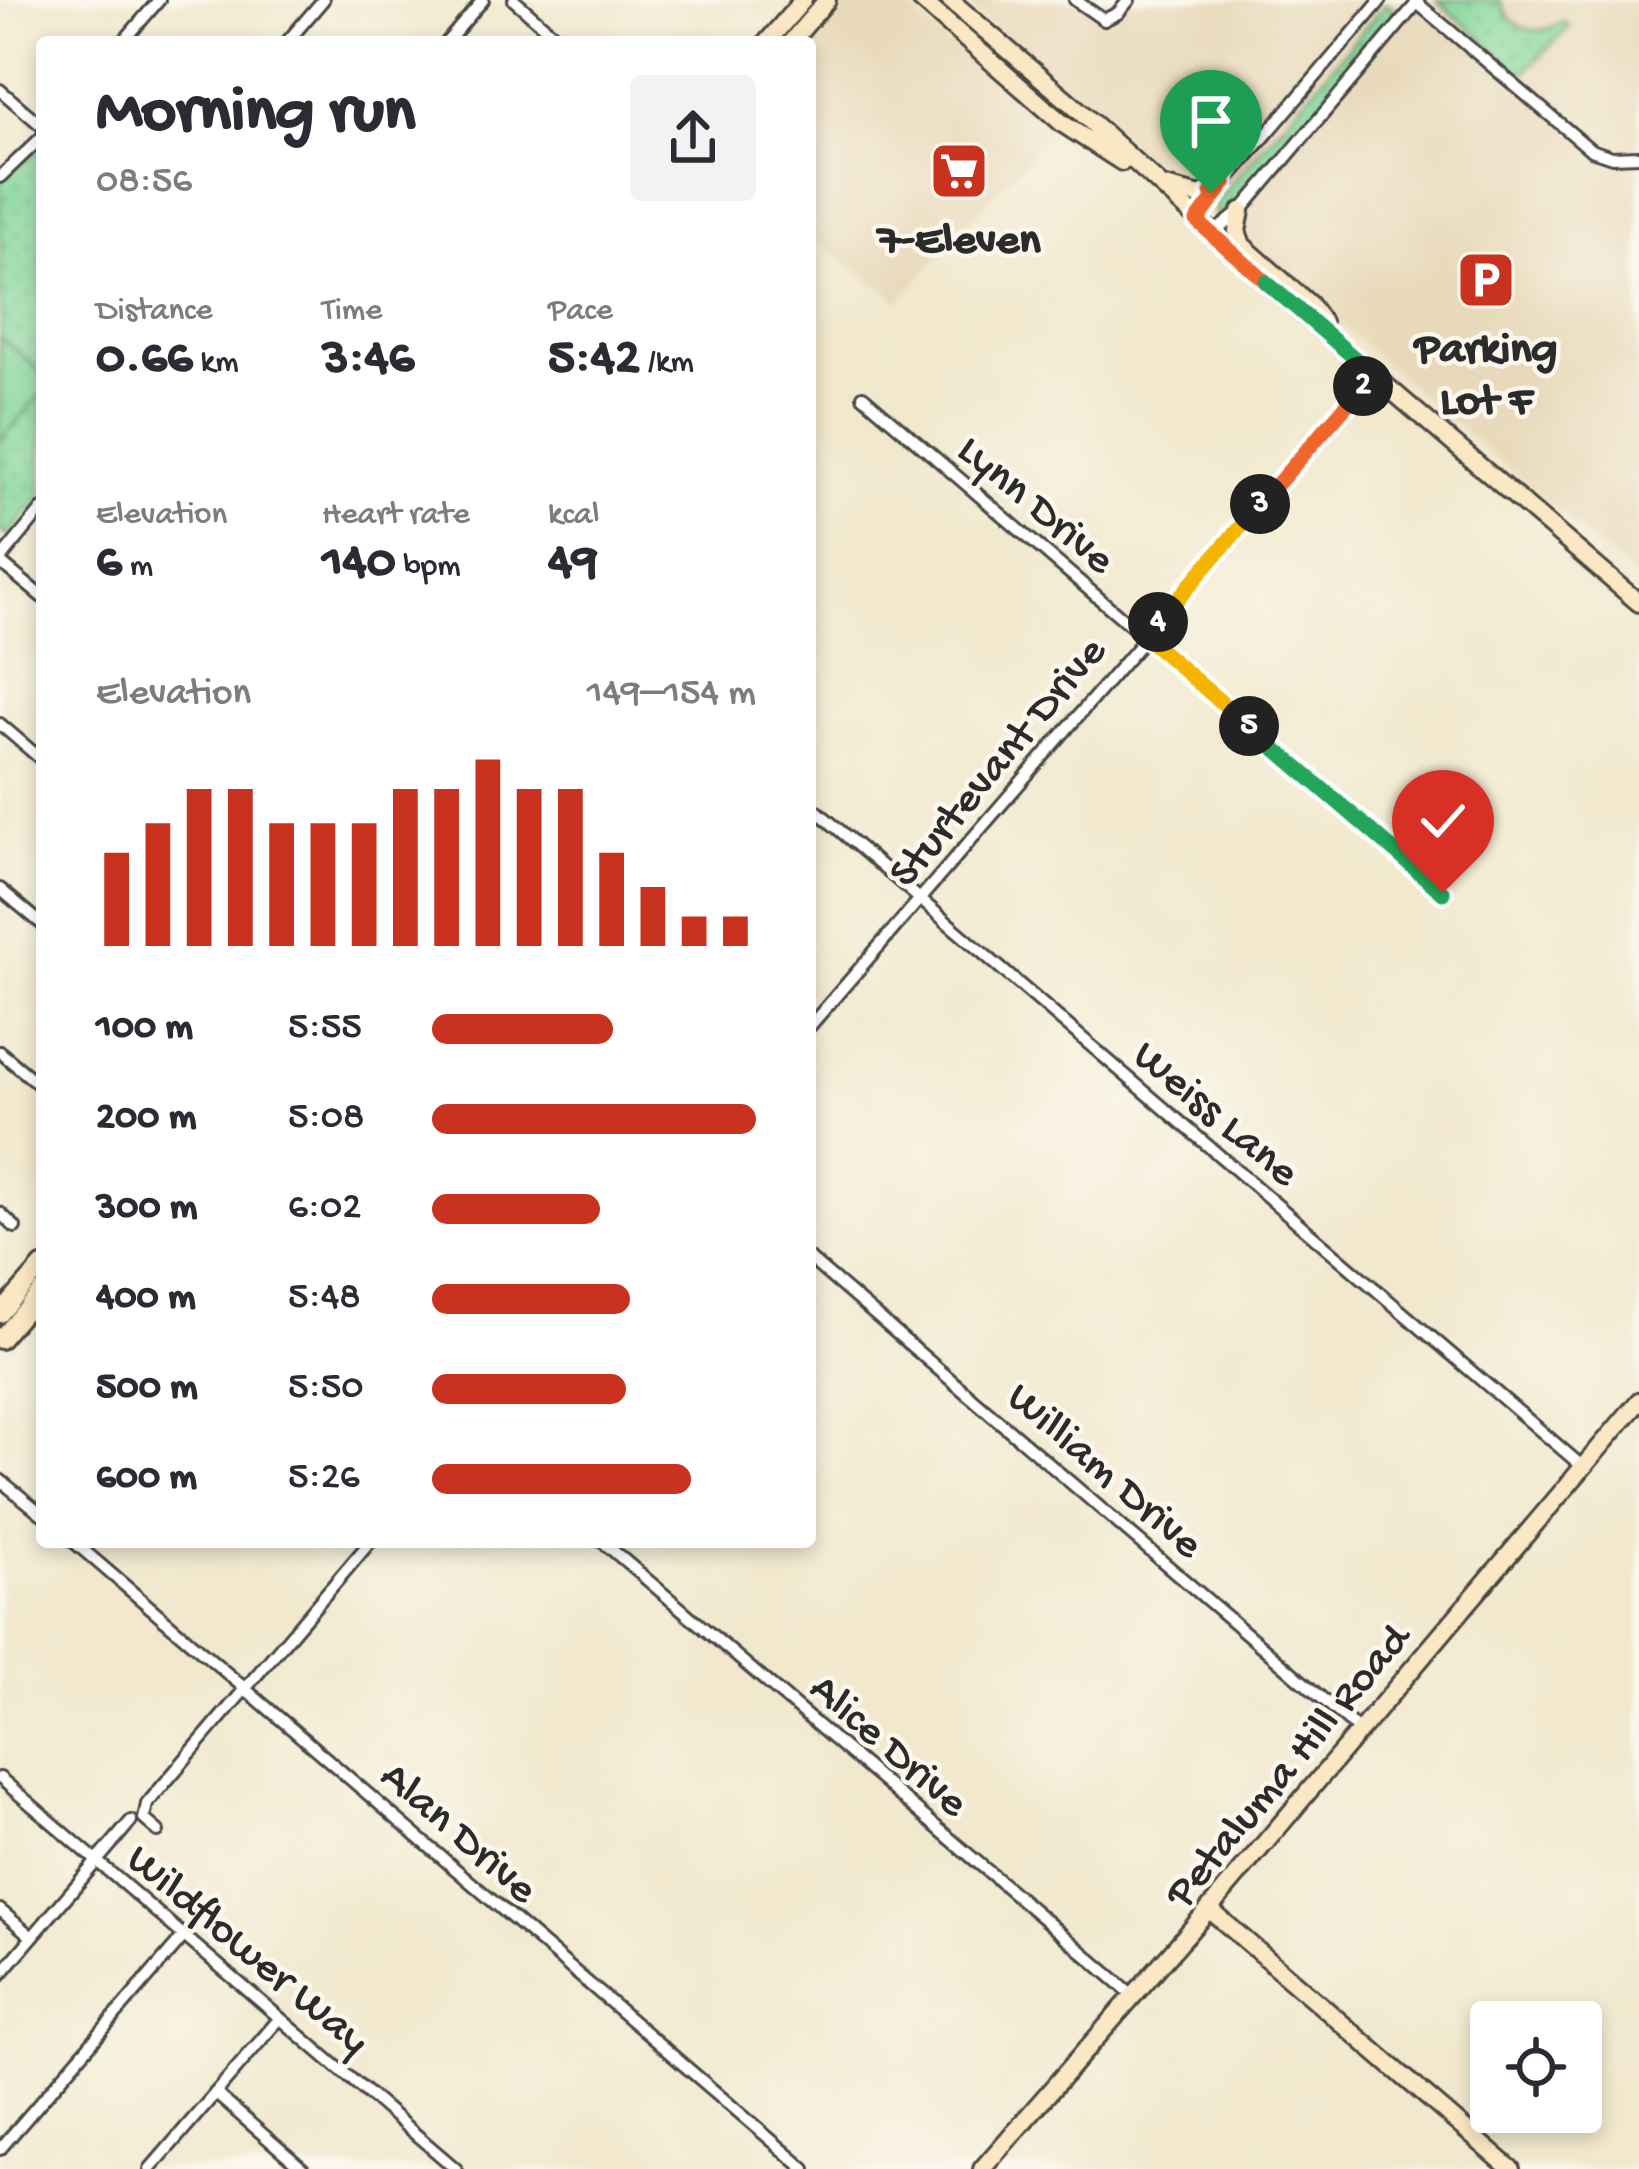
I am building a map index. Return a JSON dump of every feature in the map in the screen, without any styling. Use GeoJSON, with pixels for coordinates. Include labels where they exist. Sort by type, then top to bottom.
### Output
{"type":"FeatureCollection","features":[{"type":"Feature","properties":{"kind":"main road"},"geometry":{"type":"LineString","coordinates":[[772,36],[803,0]]}},
{"type":"Feature","properties":{"kind":"main road"},"geometry":{"type":"LineString","coordinates":[[796,36],[827,0]]}},
{"type":"Feature","properties":{"kind":"main road"},"geometry":{"type":"LineString","coordinates":[[921,0],[1063,124],[1155,183],[1201,196],[1225,183]]}},
{"type":"Feature","properties":{"kind":"main road"},"geometry":{"type":"LineString","coordinates":[[950,0],[1074,106],[1212,235],[1639,603]]}},
{"type":"Feature","properties":{"kind":"main road"},"geometry":{"type":"LineString","coordinates":[[1241,211],[1242,245],[1309,304],[1336,343]]}},
{"type":"Feature","properties":{"kind":"main road"},"geometry":{"type":"LineString","coordinates":[[0,1314],[36,1273]]}},
{"type":"Feature","properties":{"kind":"main road"},"geometry":{"type":"LineString","coordinates":[[0,1340],[36,1298]]}},
{"type":"Feature","properties":{"kind":"main road","name":"Petaluma Hill Road"},"geometry":{"type":"LineString","coordinates":[[982,2169],[1639,1401]]}},
{"type":"Feature","properties":{"kind":"main road"},"geometry":{"type":"LineString","coordinates":[[1209,1909],[1511,2169]]}},
{"type":"Feature","properties":{"kind":"street"},"geometry":{"type":"LineString","coordinates":[[128,36],[159,0]]}},
{"type":"Feature","properties":{"kind":"street"},"geometry":{"type":"LineString","coordinates":[[291,36],[322,0]]}},
{"type":"Feature","properties":{"kind":"street"},"geometry":{"type":"LineString","coordinates":[[452,36],[483,0]]}},
{"type":"Feature","properties":{"kind":"street"},"geometry":{"type":"LineString","coordinates":[[514,0],[555,36]]}},
{"type":"Feature","properties":{"kind":"street"},"geometry":{"type":"LineString","coordinates":[[1076,0],[1104,20],[1130,0]]}},
{"type":"Feature","properties":{"kind":"street"},"geometry":{"type":"LineString","coordinates":[[1197,221],[1381,0]]}},
{"type":"Feature","properties":{"kind":"street"},"geometry":{"type":"LineString","coordinates":[[1212,235],[1241,211],[1416,1],[1592,150],[1612,158],[1639,156]]}},
{"type":"Feature","properties":{"kind":"street"},"geometry":{"type":"LineString","coordinates":[[0,90],[36,121]]}},
{"type":"Feature","properties":{"kind":"street"},"geometry":{"type":"LineString","coordinates":[[0,177],[36,143]]}},
{"type":"Feature","properties":{"kind":"street","name":"Sturtevant Drive"},"geometry":{"type":"LineString","coordinates":[[816,1019],[1373,374]]}},
{"type":"Feature","properties":{"kind":"street","name":"Lynn Drive"},"geometry":{"type":"LineString","coordinates":[[863,396],[1443,893]]}},
{"type":"Feature","properties":{"kind":"street"},"geometry":{"type":"LineString","coordinates":[[36,516],[0,561],[36,592]]}},
{"type":"Feature","properties":{"kind":"street"},"geometry":{"type":"LineString","coordinates":[[0,724],[36,755]]}},
{"type":"Feature","properties":{"kind":"street","name":"Weiss Lane"},"geometry":{"type":"LineString","coordinates":[[816,811],[1583,1467]]}},
{"type":"Feature","properties":{"kind":"street"},"geometry":{"type":"LineString","coordinates":[[0,889],[36,920]]}},
{"type":"Feature","properties":{"kind":"street"},"geometry":{"type":"LineString","coordinates":[[0,1052],[36,1082]]}},
{"type":"Feature","properties":{"kind":"street"},"geometry":{"type":"LineString","coordinates":[[0,1214],[16,1227]]}},
{"type":"Feature","properties":{"kind":"street","name":"William Drive"},"geometry":{"type":"LineString","coordinates":[[816,1264],[1359,1730]]}},
{"type":"Feature","properties":{"kind":"street"},"geometry":{"type":"LineString","coordinates":[[0,1480],[36,1509]]}},
{"type":"Feature","properties":{"kind":"street","name":"Alan Drive"},"geometry":{"type":"LineString","coordinates":[[81,1548],[805,2169]]}},
{"type":"Feature","properties":{"kind":"street"},"geometry":{"type":"LineString","coordinates":[[158,1831],[144,1819],[144,1809],[365,1548]]}},
{"type":"Feature","properties":{"kind":"street","name":"Alice Drive"},"geometry":{"type":"LineString","coordinates":[[610,1548],[1134,1996]]}},
{"type":"Feature","properties":{"kind":"street","name":"Wildflower Way"},"geometry":{"type":"LineString","coordinates":[[0,1778],[448,2166]]}},
{"type":"Feature","properties":{"kind":"street"},"geometry":{"type":"LineString","coordinates":[[0,1975],[131,1822]]}},
{"type":"Feature","properties":{"kind":"street"},"geometry":{"type":"LineString","coordinates":[[0,1910],[32,1937]]}},
{"type":"Feature","properties":{"kind":"street"},"geometry":{"type":"LineString","coordinates":[[0,2149],[183,1937]]}},
{"type":"Feature","properties":{"kind":"street"},"geometry":{"type":"LineString","coordinates":[[151,2169],[280,2018]]}},
{"type":"Feature","properties":{"kind":"street"},"geometry":{"type":"LineString","coordinates":[[215,2093],[303,2169]]}},
{"type":"Feature","properties":{"kind":"shaded area"},"geometry":{"type":"Polygon","coordinates":[[[849,0],[901,0],[1052,131],[899,301],[816,240],[816,38],[849,0]]]}},
{"type":"Feature","properties":{"kind":"shaded area"},"geometry":{"type":"Polygon","coordinates":[[[960,0],[1639,0],[1639,581],[960,0]]]}},
{"type":"Feature","properties":{"kind":"green space"},"geometry":{"type":"Polygon","coordinates":[[[1437,0],[1500,0],[1510,18],[1525,28],[1543,29],[1563,21],[1569,27],[1522,75],[1437,0]]]}},
{"type":"Feature","properties":{"kind":"green space"},"geometry":{"type":"Polygon","coordinates":[[[1386,3],[1399,14],[1226,215],[1218,216],[1216,202],[1386,3]]]}},
{"type":"Feature","properties":{"kind":"green space"},"geometry":{"type":"Polygon","coordinates":[[[36,152],[36,504],[7,537],[0,531],[0,179],[36,152]]]}},
{"type":"Feature","properties":{"kind":"green space"},"geometry":{"type":"Polygon","coordinates":[[[0,337],[36,368],[36,400],[0,440],[0,337]]]}},
{"type":"Feature","properties":{"kind":"place","name":"7-Eleven"},"geometry":{"type":"Point","coordinates":[959,171]}},
{"type":"Feature","properties":{"kind":"place","name":"Parking Lot F"},"geometry":{"type":"Point","coordinates":[1486,280]}},
{"type":"Feature","properties":{"kind":"route"},"geometry":{"type":"LineString","coordinates":[[1211,193],[1225,183],[1197,221],[1373,374],[1145,637],[1443,893]]}}]}
